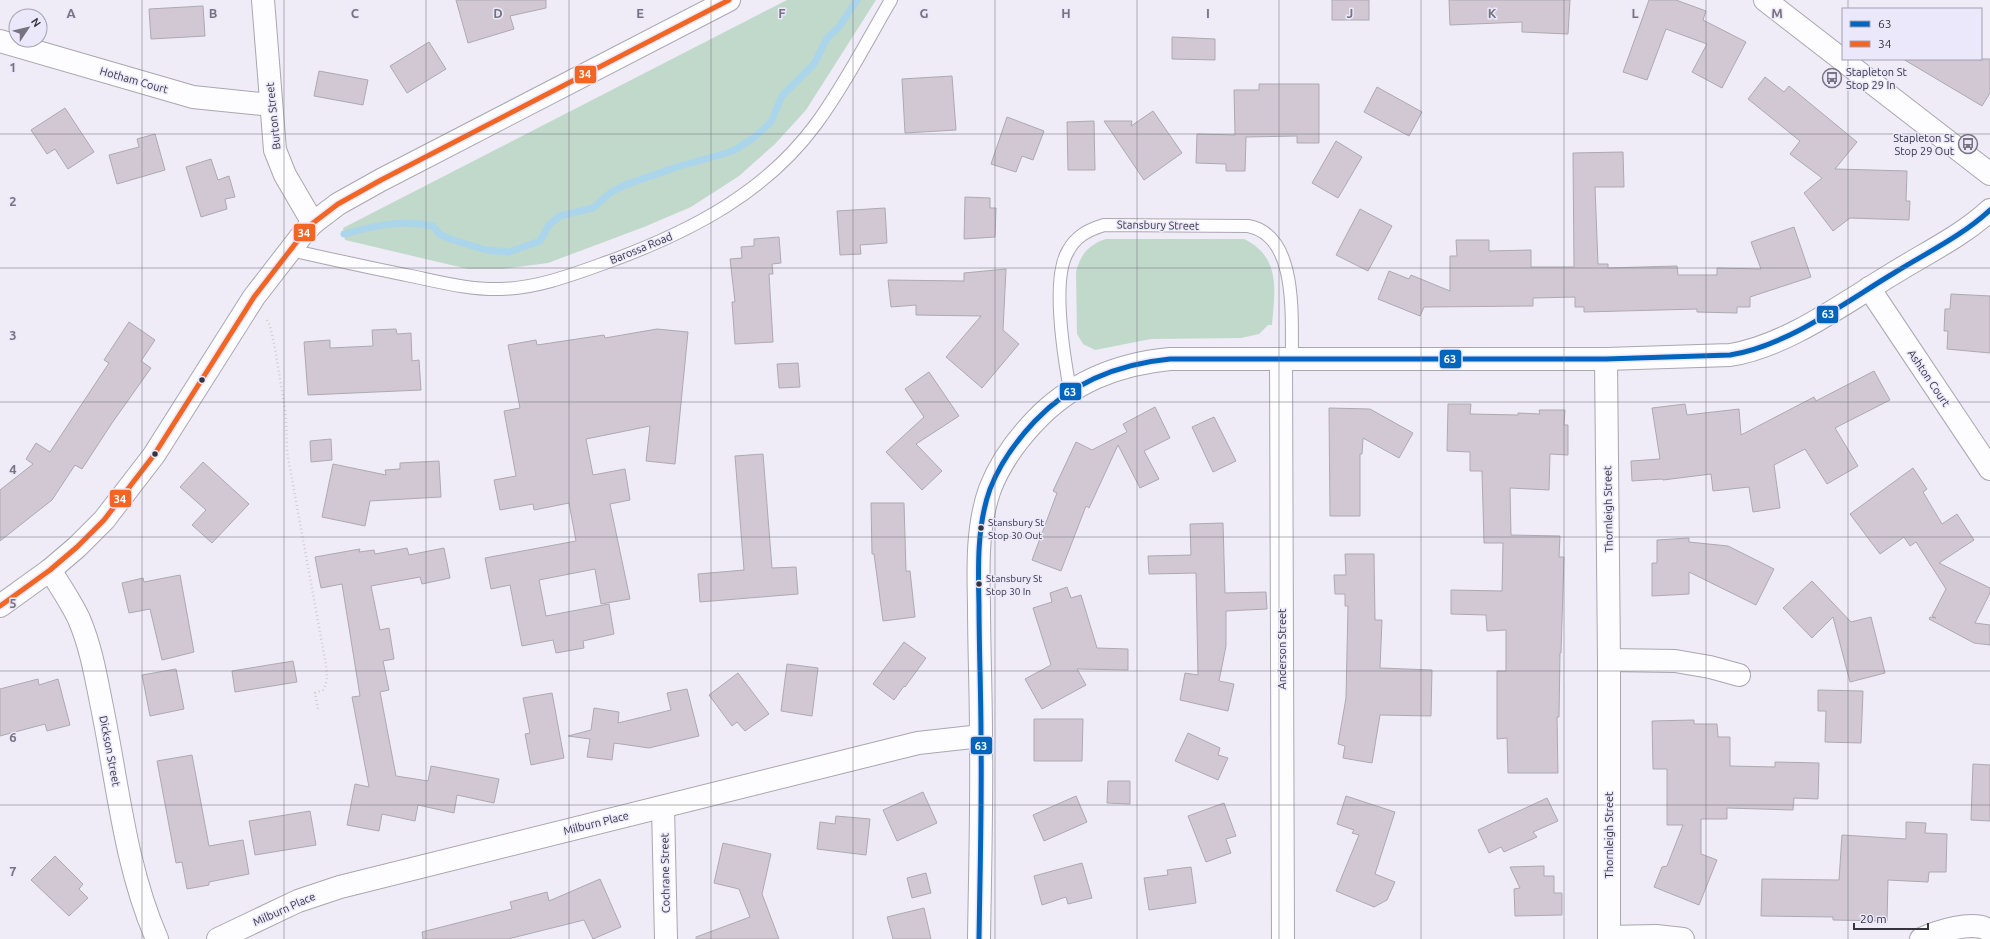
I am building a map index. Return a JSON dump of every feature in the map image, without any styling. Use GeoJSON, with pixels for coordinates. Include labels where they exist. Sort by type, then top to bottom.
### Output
{"type":"FeatureCollection","features":[{"type":"Feature","properties":{"kind":"street","name":"Burton Street"},"geometry":{"type":"LineString","coordinates":[[263,0],[275,150],[285,175],[313,223]]}},
{"type":"Feature","properties":{"kind":"street"},"geometry":{"type":"LineString","coordinates":[[0,606],[50,570],[77,547],[104,520],[154,455],[254,297],[313,223],[338,204],[381,180],[729,0]]}},
{"type":"Feature","properties":{"kind":"street"},"geometry":{"type":"LineString","coordinates":[[1765,0],[1842,60]]}},
{"type":"Feature","properties":{"kind":"street","name":"Hotham Court"},"geometry":{"type":"LineString","coordinates":[[0,41],[193,97],[271,104]]}},
{"type":"Feature","properties":{"kind":"street"},"geometry":{"type":"LineString","coordinates":[[1843,60],[1990,174]]}},
{"type":"Feature","properties":{"kind":"street"},"geometry":{"type":"LineString","coordinates":[[979,939],[981,736],[979,552],[983,519],[990,490],[1005,458],[1025,432],[1047,408],[1070,390],[1099,376],[1126,366],[1170,359],[1606,359],[1730,355],[1747,352],[1785,338],[1960,233],[1990,210]]}},
{"type":"Feature","properties":{"kind":"street","name":"Ashton Court"},"geometry":{"type":"LineString","coordinates":[[1869,288],[1990,468]]}},
{"type":"Feature","properties":{"kind":"street","name":"Anderson Street"},"geometry":{"type":"LineString","coordinates":[[1284,939],[1287,359]]}},
{"type":"Feature","properties":{"kind":"street","name":"Thornleigh Street"},"geometry":{"type":"LineString","coordinates":[[1606,359],[1609,660],[1609,938]]}},
{"type":"Feature","properties":{"kind":"street","name":"Dickson Street"},"geometry":{"type":"LineString","coordinates":[[50,570],[79,619],[88,642],[110,745],[130,861],[146,914],[157,939]]}},
{"type":"Feature","properties":{"kind":"street"},"geometry":{"type":"LineString","coordinates":[[1609,660],[1675,661],[1710,667],[1739,675]]}},
{"type":"Feature","properties":{"kind":"street","name":"Milburn Place"},"geometry":{"type":"LineString","coordinates":[[218,939],[284,908],[326,891],[918,742],[981,736]]}},
{"type":"Feature","properties":{"kind":"street","name":"Cochrane Street"},"geometry":{"type":"LineString","coordinates":[[663,806],[666,939]]}},
{"type":"Feature","properties":{"kind":"street"},"geometry":{"type":"LineString","coordinates":[[1921,939],[1949,929],[1976,926],[1989,928]]}},
{"type":"Feature","properties":{"kind":"street"},"geometry":{"type":"LineString","coordinates":[[1609,938],[1656,936],[1683,939]]}},
{"type":"Feature","properties":{"kind":"lane","name":"Barossa Road"},"geometry":{"type":"LineString","coordinates":[[290,250],[456,286],[500,290],[528,287],[554,281],[644,248],[690,228],[743,196],[796,148],[828,106],[891,0]]}},
{"type":"Feature","properties":{"kind":"lane","name":"Stansbury Street"},"geometry":{"type":"LineString","coordinates":[[1070,390],[1062,345],[1060,284],[1061,265],[1067,251],[1074,241],[1083,233],[1104,225],[1248,226],[1265,232],[1272,238],[1282,257],[1289,281],[1287,359]]}},
{"type":"Feature","properties":{"kind":"path"},"geometry":{"type":"LineString","coordinates":[[254,297],[270,326],[275,348],[286,416],[287,452],[326,665],[328,680],[326,686],[323,690],[315,693],[318,710]]}},
{"type":"Feature","properties":{"kind":"green space"},"geometry":{"type":"Polygon","coordinates":[[[787,0],[876,0],[806,110],[775,144],[739,176],[691,207],[644,227],[548,263],[502,269],[468,269],[345,240],[343,228],[787,0]]]}},
{"type":"Feature","properties":{"kind":"green space"},"geometry":{"type":"Polygon","coordinates":[[[1106,239],[1244,239],[1256,246],[1270,265],[1274,287],[1272,325],[1268,325],[1259,334],[1241,338],[1151,339],[1095,350],[1083,344],[1077,334],[1076,272],[1080,260],[1086,251],[1100,241],[1106,239]]]}},
{"type":"Feature","properties":{"kind":"building"},"geometry":{"type":"Polygon","coordinates":[[[456,0],[546,0],[546,8],[510,16],[514,29],[468,43],[456,0]]]}},
{"type":"Feature","properties":{"kind":"building"},"geometry":{"type":"Polygon","coordinates":[[[1332,0],[1369,0],[1369,20],[1332,20],[1332,0]]]}},
{"type":"Feature","properties":{"kind":"building"},"geometry":{"type":"Polygon","coordinates":[[[1449,0],[1570,0],[1568,34],[1522,32],[1522,22],[1450,25],[1449,0]]]}},
{"type":"Feature","properties":{"kind":"building"},"geometry":{"type":"Polygon","coordinates":[[[1649,0],[1676,0],[1706,11],[1703,20],[1746,42],[1722,88],[1692,72],[1707,44],[1666,29],[1647,80],[1623,72],[1649,0]]]}},
{"type":"Feature","properties":{"kind":"building"},"geometry":{"type":"Polygon","coordinates":[[[203,6],[205,36],[151,39],[149,9],[203,6]]]}},
{"type":"Feature","properties":{"kind":"building"},"geometry":{"type":"Polygon","coordinates":[[[1172,37],[1215,39],[1215,60],[1172,59],[1172,37]]]}},
{"type":"Feature","properties":{"kind":"building"},"geometry":{"type":"Polygon","coordinates":[[[429,42],[446,69],[407,93],[390,66],[429,42]]]}},
{"type":"Feature","properties":{"kind":"building"},"geometry":{"type":"Polygon","coordinates":[[[1990,59],[1990,93],[1982,106],[1905,60],[1990,59]]]}},
{"type":"Feature","properties":{"kind":"building"},"geometry":{"type":"Polygon","coordinates":[[[319,71],[368,80],[363,105],[314,96],[319,71]]]}},
{"type":"Feature","properties":{"kind":"building"},"geometry":{"type":"Polygon","coordinates":[[[952,76],[956,130],[905,133],[902,79],[952,76]]]}},
{"type":"Feature","properties":{"kind":"building"},"geometry":{"type":"Polygon","coordinates":[[[1765,77],[1784,92],[1789,86],[1857,142],[1835,169],[1907,171],[1906,201],[1910,201],[1909,220],[1850,218],[1833,231],[1804,193],[1822,178],[1790,154],[1800,141],[1748,99],[1765,77]]]}},
{"type":"Feature","properties":{"kind":"building"},"geometry":{"type":"Polygon","coordinates":[[[1259,84],[1319,84],[1319,143],[1297,143],[1297,136],[1246,137],[1245,171],[1226,171],[1226,164],[1196,163],[1197,134],[1235,135],[1234,90],[1259,90],[1259,84]]]}},
{"type":"Feature","properties":{"kind":"building"},"geometry":{"type":"Polygon","coordinates":[[[1377,87],[1422,112],[1409,136],[1364,112],[1377,87]]]}},
{"type":"Feature","properties":{"kind":"building"},"geometry":{"type":"Polygon","coordinates":[[[65,108],[94,152],[68,169],[55,149],[47,154],[31,130],[65,108]]]}},
{"type":"Feature","properties":{"kind":"building"},"geometry":{"type":"Polygon","coordinates":[[[1153,111],[1182,153],[1144,180],[1104,121],[1132,121],[1131,126],[1153,111]]]}},
{"type":"Feature","properties":{"kind":"building"},"geometry":{"type":"Polygon","coordinates":[[[1007,117],[1044,131],[1033,160],[1022,156],[1016,172],[991,164],[1007,117]]]}},
{"type":"Feature","properties":{"kind":"building"},"geometry":{"type":"Polygon","coordinates":[[[1094,121],[1095,170],[1068,170],[1067,122],[1094,121]]]}},
{"type":"Feature","properties":{"kind":"building"},"geometry":{"type":"Polygon","coordinates":[[[155,134],[165,170],[117,184],[109,155],[139,147],[137,139],[155,134]]]}},
{"type":"Feature","properties":{"kind":"building"},"geometry":{"type":"Polygon","coordinates":[[[1336,141],[1362,157],[1338,198],[1312,183],[1336,141]]]}},
{"type":"Feature","properties":{"kind":"building"},"geometry":{"type":"Polygon","coordinates":[[[1623,152],[1624,187],[1595,187],[1598,264],[1608,264],[1608,268],[1677,266],[1678,275],[1717,275],[1717,268],[1761,269],[1751,242],[1794,227],[1811,277],[1750,297],[1750,307],[1737,307],[1737,313],[1697,312],[1697,309],[1584,312],[1584,307],[1575,307],[1575,297],[1533,298],[1533,306],[1424,307],[1420,316],[1378,299],[1389,271],[1409,279],[1411,275],[1450,291],[1450,256],[1457,256],[1456,240],[1489,240],[1489,251],[1531,250],[1531,267],[1574,267],[1573,153],[1623,152]]]}},
{"type":"Feature","properties":{"kind":"building"},"geometry":{"type":"Polygon","coordinates":[[[211,159],[218,180],[229,176],[235,197],[225,199],[227,209],[201,217],[186,167],[211,159]]]}},
{"type":"Feature","properties":{"kind":"building"},"geometry":{"type":"Polygon","coordinates":[[[965,197],[990,198],[990,208],[996,208],[995,237],[964,239],[965,197]]]}},
{"type":"Feature","properties":{"kind":"building"},"geometry":{"type":"Polygon","coordinates":[[[885,208],[887,243],[860,245],[861,254],[840,255],[837,211],[885,208]]]}},
{"type":"Feature","properties":{"kind":"building"},"geometry":{"type":"Polygon","coordinates":[[[1360,209],[1392,226],[1368,271],[1336,255],[1360,209]]]}},
{"type":"Feature","properties":{"kind":"building"},"geometry":{"type":"Polygon","coordinates":[[[779,237],[781,263],[772,264],[773,274],[769,274],[773,342],[735,344],[732,302],[735,302],[730,259],[742,258],[741,247],[754,246],[754,239],[779,237]]]}},
{"type":"Feature","properties":{"kind":"building"},"geometry":{"type":"Polygon","coordinates":[[[1006,269],[1003,330],[1019,344],[982,388],[946,357],[981,316],[916,315],[916,305],[891,307],[888,280],[964,281],[964,273],[1006,269]]]}},
{"type":"Feature","properties":{"kind":"building"},"geometry":{"type":"Polygon","coordinates":[[[1951,294],[1990,296],[1990,353],[1947,349],[1948,331],[1944,331],[1945,309],[1950,309],[1951,294]]]}},
{"type":"Feature","properties":{"kind":"building"},"geometry":{"type":"Polygon","coordinates":[[[129,322],[155,340],[141,361],[151,368],[82,469],[75,465],[52,500],[0,541],[0,490],[33,464],[26,459],[36,443],[50,452],[109,363],[104,360],[129,322]]]}},
{"type":"Feature","properties":{"kind":"building"},"geometry":{"type":"Polygon","coordinates":[[[396,329],[397,334],[411,333],[412,361],[419,360],[421,390],[308,395],[304,342],[330,340],[330,348],[373,346],[372,330],[396,329]]]}},
{"type":"Feature","properties":{"kind":"building"},"geometry":{"type":"Polygon","coordinates":[[[657,329],[688,332],[675,464],[646,461],[650,426],[586,439],[593,475],[625,469],[630,500],[610,504],[630,599],[601,604],[595,569],[539,580],[546,616],[609,604],[614,634],[583,641],[584,648],[556,653],[553,640],[522,646],[510,585],[491,589],[485,558],[576,541],[569,503],[534,510],[533,504],[500,510],[494,480],[516,476],[504,411],[520,408],[508,345],[536,340],[537,345],[604,335],[605,338],[657,329]]]}},
{"type":"Feature","properties":{"kind":"building"},"geometry":{"type":"Polygon","coordinates":[[[798,363],[800,387],[779,388],[777,364],[798,363]]]}},
{"type":"Feature","properties":{"kind":"building"},"geometry":{"type":"Polygon","coordinates":[[[1874,371],[1890,400],[1835,428],[1858,466],[1827,484],[1805,449],[1774,465],[1780,508],[1753,512],[1749,487],[1713,491],[1711,474],[1663,480],[1632,481],[1631,461],[1660,459],[1652,408],[1685,404],[1687,415],[1739,409],[1741,435],[1814,397],[1816,401],[1874,371]]]}},
{"type":"Feature","properties":{"kind":"building"},"geometry":{"type":"Polygon","coordinates":[[[929,372],[959,416],[916,444],[942,471],[922,490],[886,452],[924,417],[905,389],[929,372]]]}},
{"type":"Feature","properties":{"kind":"building"},"geometry":{"type":"Polygon","coordinates":[[[1448,404],[1471,404],[1470,414],[1518,415],[1518,413],[1540,414],[1539,410],[1565,410],[1564,425],[1568,425],[1568,455],[1550,454],[1549,490],[1510,488],[1511,535],[1560,536],[1559,557],[1564,557],[1559,717],[1557,717],[1558,773],[1508,773],[1507,738],[1497,739],[1497,671],[1506,671],[1506,630],[1487,631],[1486,615],[1451,614],[1451,590],[1502,591],[1503,543],[1484,543],[1482,471],[1470,471],[1470,452],[1447,451],[1448,404]]]}},
{"type":"Feature","properties":{"kind":"building"},"geometry":{"type":"Polygon","coordinates":[[[1155,407],[1170,438],[1144,451],[1159,479],[1140,488],[1118,445],[1089,508],[1086,506],[1061,571],[1032,560],[1057,493],[1053,491],[1076,442],[1092,450],[1127,432],[1123,424],[1155,407]]]}},
{"type":"Feature","properties":{"kind":"building"},"geometry":{"type":"Polygon","coordinates":[[[1329,408],[1370,409],[1413,433],[1399,458],[1363,438],[1362,454],[1360,454],[1360,516],[1330,516],[1329,408]]]}},
{"type":"Feature","properties":{"kind":"building"},"geometry":{"type":"Polygon","coordinates":[[[1214,417],[1236,461],[1213,472],[1192,427],[1214,417]]]}},
{"type":"Feature","properties":{"kind":"building"},"geometry":{"type":"Polygon","coordinates":[[[331,439],[332,460],[311,462],[310,441],[331,439]]]}},
{"type":"Feature","properties":{"kind":"building"},"geometry":{"type":"Polygon","coordinates":[[[763,454],[772,568],[796,567],[798,594],[700,602],[698,574],[744,570],[735,456],[763,454]]]}},
{"type":"Feature","properties":{"kind":"building"},"geometry":{"type":"Polygon","coordinates":[[[439,461],[441,497],[370,501],[365,526],[322,517],[333,464],[386,475],[385,470],[400,469],[400,463],[439,461]]]}},
{"type":"Feature","properties":{"kind":"building"},"geometry":{"type":"Polygon","coordinates":[[[203,462],[249,504],[212,543],[192,525],[206,510],[180,487],[203,462]]]}},
{"type":"Feature","properties":{"kind":"building"},"geometry":{"type":"Polygon","coordinates":[[[1913,468],[1927,489],[1923,492],[1942,524],[1957,514],[1974,540],[1939,563],[1990,588],[1990,593],[1975,623],[1990,625],[1990,645],[1974,643],[1929,619],[1930,617],[1936,618],[1932,616],[1946,589],[1916,542],[1910,546],[1904,537],[1880,554],[1850,514],[1913,468]]]}},
{"type":"Feature","properties":{"kind":"building"},"geometry":{"type":"Polygon","coordinates":[[[871,503],[904,503],[906,571],[910,571],[915,617],[883,621],[874,554],[872,554],[871,503]]]}},
{"type":"Feature","properties":{"kind":"building"},"geometry":{"type":"Polygon","coordinates":[[[1223,523],[1225,593],[1266,592],[1267,609],[1226,611],[1226,646],[1219,681],[1234,684],[1228,711],[1180,700],[1185,673],[1198,675],[1196,573],[1149,574],[1148,556],[1191,555],[1190,524],[1223,523]]]}},
{"type":"Feature","properties":{"kind":"building"},"geometry":{"type":"Polygon","coordinates":[[[1689,538],[1689,542],[1728,546],[1774,569],[1756,605],[1689,572],[1689,594],[1652,596],[1652,563],[1657,563],[1657,540],[1689,538]]]}},
{"type":"Feature","properties":{"kind":"building"},"geometry":{"type":"Polygon","coordinates":[[[407,548],[409,555],[444,548],[450,578],[422,584],[420,577],[371,586],[380,630],[389,628],[394,659],[383,661],[389,690],[380,692],[396,776],[428,781],[431,766],[499,779],[494,803],[457,795],[454,813],[418,805],[415,821],[382,814],[379,831],[347,825],[355,784],[369,787],[352,697],[360,696],[342,584],[321,588],[315,557],[360,549],[359,552],[374,550],[375,554],[407,548]]]}},
{"type":"Feature","properties":{"kind":"building"},"geometry":{"type":"Polygon","coordinates":[[[1345,554],[1374,554],[1375,620],[1382,620],[1380,668],[1432,670],[1431,716],[1380,715],[1372,763],[1343,758],[1345,746],[1338,744],[1346,698],[1348,606],[1345,606],[1345,594],[1335,594],[1334,575],[1346,575],[1345,554]]]}},
{"type":"Feature","properties":{"kind":"building"},"geometry":{"type":"Polygon","coordinates":[[[180,575],[194,652],[162,660],[150,609],[129,613],[122,583],[143,578],[144,582],[180,575]]]}},
{"type":"Feature","properties":{"kind":"building"},"geometry":{"type":"Polygon","coordinates":[[[1812,581],[1851,622],[1871,617],[1885,673],[1850,682],[1833,617],[1812,638],[1783,608],[1812,581]]]}},
{"type":"Feature","properties":{"kind":"building"},"geometry":{"type":"Polygon","coordinates":[[[1067,587],[1071,598],[1081,595],[1097,648],[1128,649],[1128,670],[1077,669],[1086,685],[1042,709],[1025,679],[1051,665],[1033,608],[1052,602],[1050,593],[1067,587]]]}},
{"type":"Feature","properties":{"kind":"building"},"geometry":{"type":"Polygon","coordinates":[[[904,642],[926,658],[894,700],[873,684],[904,642]]]}},
{"type":"Feature","properties":{"kind":"building"},"geometry":{"type":"Polygon","coordinates":[[[293,661],[297,682],[235,692],[232,671],[293,661]]]}},
{"type":"Feature","properties":{"kind":"building"},"geometry":{"type":"Polygon","coordinates":[[[787,664],[818,668],[812,716],[781,711],[787,664]]]}},
{"type":"Feature","properties":{"kind":"building"},"geometry":{"type":"Polygon","coordinates":[[[176,669],[184,709],[150,716],[142,675],[176,669]]]}},
{"type":"Feature","properties":{"kind":"building"},"geometry":{"type":"Polygon","coordinates":[[[738,673],[769,714],[745,731],[737,722],[732,726],[709,695],[738,673]]]}},
{"type":"Feature","properties":{"kind":"building"},"geometry":{"type":"Polygon","coordinates":[[[38,679],[39,685],[58,679],[70,725],[47,731],[45,724],[0,736],[0,689],[38,679]]]}},
{"type":"Feature","properties":{"kind":"building"},"geometry":{"type":"Polygon","coordinates":[[[687,689],[699,736],[649,748],[614,743],[612,760],[587,757],[590,739],[568,736],[591,730],[594,708],[619,712],[618,723],[671,710],[667,693],[687,689]]]}},
{"type":"Feature","properties":{"kind":"building"},"geometry":{"type":"Polygon","coordinates":[[[1818,690],[1863,691],[1861,743],[1825,742],[1826,711],[1818,711],[1818,690]]]}},
{"type":"Feature","properties":{"kind":"building"},"geometry":{"type":"Polygon","coordinates":[[[552,693],[564,758],[531,765],[525,734],[530,733],[523,698],[552,693]]]}},
{"type":"Feature","properties":{"kind":"building"},"geometry":{"type":"Polygon","coordinates":[[[1034,719],[1083,719],[1082,761],[1034,761],[1034,719]]]}},
{"type":"Feature","properties":{"kind":"building"},"geometry":{"type":"Polygon","coordinates":[[[1694,720],[1694,724],[1717,724],[1718,737],[1730,737],[1730,766],[1775,767],[1775,762],[1819,763],[1818,799],[1794,798],[1793,810],[1727,808],[1727,819],[1701,819],[1701,854],[1717,860],[1699,905],[1654,887],[1662,867],[1667,866],[1683,825],[1667,825],[1667,769],[1653,769],[1652,721],[1694,720]]]}},
{"type":"Feature","properties":{"kind":"building"},"geometry":{"type":"Polygon","coordinates":[[[1188,733],[1220,748],[1218,755],[1228,758],[1218,780],[1175,761],[1188,733]]]}},
{"type":"Feature","properties":{"kind":"building"},"geometry":{"type":"Polygon","coordinates":[[[192,755],[209,846],[243,840],[249,874],[209,882],[209,885],[187,889],[182,862],[176,863],[157,761],[192,755]]]}},
{"type":"Feature","properties":{"kind":"building"},"geometry":{"type":"Polygon","coordinates":[[[1973,764],[1990,765],[1990,821],[1971,820],[1973,764]]]}},
{"type":"Feature","properties":{"kind":"building"},"geometry":{"type":"Polygon","coordinates":[[[1108,781],[1130,781],[1130,804],[1107,803],[1108,781]]]}},
{"type":"Feature","properties":{"kind":"building"},"geometry":{"type":"Polygon","coordinates":[[[923,792],[937,823],[897,841],[883,810],[923,792]]]}},
{"type":"Feature","properties":{"kind":"building"},"geometry":{"type":"Polygon","coordinates":[[[1076,796],[1087,822],[1044,841],[1033,815],[1076,796]]]}},
{"type":"Feature","properties":{"kind":"building"},"geometry":{"type":"Polygon","coordinates":[[[1346,796],[1395,812],[1375,874],[1395,882],[1387,900],[1374,907],[1336,891],[1359,835],[1352,833],[1354,830],[1337,824],[1346,796]]]}},
{"type":"Feature","properties":{"kind":"building"},"geometry":{"type":"Polygon","coordinates":[[[1547,798],[1558,821],[1533,832],[1537,837],[1504,852],[1501,847],[1489,853],[1478,830],[1547,798]]]}},
{"type":"Feature","properties":{"kind":"building"},"geometry":{"type":"Polygon","coordinates":[[[1224,803],[1236,836],[1226,839],[1231,853],[1206,862],[1188,816],[1224,803]]]}},
{"type":"Feature","properties":{"kind":"building"},"geometry":{"type":"Polygon","coordinates":[[[310,811],[316,845],[255,855],[249,821],[310,811]]]}},
{"type":"Feature","properties":{"kind":"building"},"geometry":{"type":"Polygon","coordinates":[[[836,816],[870,819],[866,855],[817,849],[820,822],[835,824],[836,816]]]}},
{"type":"Feature","properties":{"kind":"building"},"geometry":{"type":"Polygon","coordinates":[[[1906,822],[1926,823],[1925,833],[1947,834],[1946,872],[1929,872],[1928,882],[1888,880],[1887,921],[1833,920],[1833,917],[1761,916],[1762,879],[1839,880],[1842,835],[1906,839],[1906,822]]]}},
{"type":"Feature","properties":{"kind":"building"},"geometry":{"type":"Polygon","coordinates":[[[723,843],[771,854],[762,894],[779,939],[696,939],[696,937],[750,917],[739,889],[714,883],[723,843]]]}},
{"type":"Feature","properties":{"kind":"building"},"geometry":{"type":"Polygon","coordinates":[[[55,856],[83,884],[79,889],[88,898],[69,916],[31,880],[55,856]]]}},
{"type":"Feature","properties":{"kind":"building"},"geometry":{"type":"Polygon","coordinates":[[[1082,863],[1092,898],[1068,904],[1066,897],[1042,905],[1034,876],[1082,863]]]}},
{"type":"Feature","properties":{"kind":"building"},"geometry":{"type":"Polygon","coordinates":[[[1544,866],[1544,876],[1554,876],[1554,893],[1562,893],[1562,915],[1515,916],[1514,889],[1520,888],[1510,867],[1544,866]]]}},
{"type":"Feature","properties":{"kind":"building"},"geometry":{"type":"Polygon","coordinates":[[[1191,867],[1196,903],[1149,910],[1144,878],[1168,875],[1167,870],[1191,867]]]}},
{"type":"Feature","properties":{"kind":"building"},"geometry":{"type":"Polygon","coordinates":[[[926,873],[931,893],[912,898],[907,878],[926,873]]]}},
{"type":"Feature","properties":{"kind":"building"},"geometry":{"type":"Polygon","coordinates":[[[600,879],[621,927],[593,939],[584,920],[508,939],[423,939],[422,932],[512,909],[510,902],[547,892],[549,901],[600,879]]]}},
{"type":"Feature","properties":{"kind":"building"},"geometry":{"type":"Polygon","coordinates":[[[924,908],[931,939],[893,939],[887,917],[924,908]]]}},
{"type":"Feature","properties":{"kind":"waterway"},"geometry":{"type":"LineString","coordinates":[[344,234],[388,224],[410,223],[433,226],[439,234],[450,239],[486,250],[509,252],[540,241],[549,225],[560,216],[593,208],[610,193],[625,185],[677,167],[733,151],[755,137],[771,122],[782,96],[814,64],[827,38],[839,27],[857,0]]}},
{"type":"Feature","properties":{"kind":"transit line","name":"34"},"geometry":{"type":"LineString","coordinates":[[0,606],[50,570],[77,547],[104,520],[154,455],[254,297],[313,223],[338,204],[381,180],[729,0]]}},
{"type":"Feature","properties":{"kind":"transit line","name":"63"},"geometry":{"type":"LineString","coordinates":[[979,939],[981,703],[978,576],[979,546],[983,517],[994,479],[1009,453],[1021,436],[1035,421],[1049,407],[1064,396],[1096,377],[1132,365],[1170,359],[1606,359],[1730,355],[1773,343],[1815,322],[1956,236],[1990,210]]}},
{"type":"Feature","properties":{"kind":"place","name":"Stapleton St Stop 29 In"},"geometry":{"type":"Point","coordinates":[1832,78]}},
{"type":"Feature","properties":{"kind":"place","name":"Stapleton St Stop 29 Out"},"geometry":{"type":"Point","coordinates":[1968,144]}},
{"type":"Feature","properties":{"kind":"place","name":"Stansbury St Stop 30 Out"},"geometry":{"type":"Point","coordinates":[981,528]}},
{"type":"Feature","properties":{"kind":"place","name":"Stansbury St Stop 30 In"},"geometry":{"type":"Point","coordinates":[979,584]}}]}
